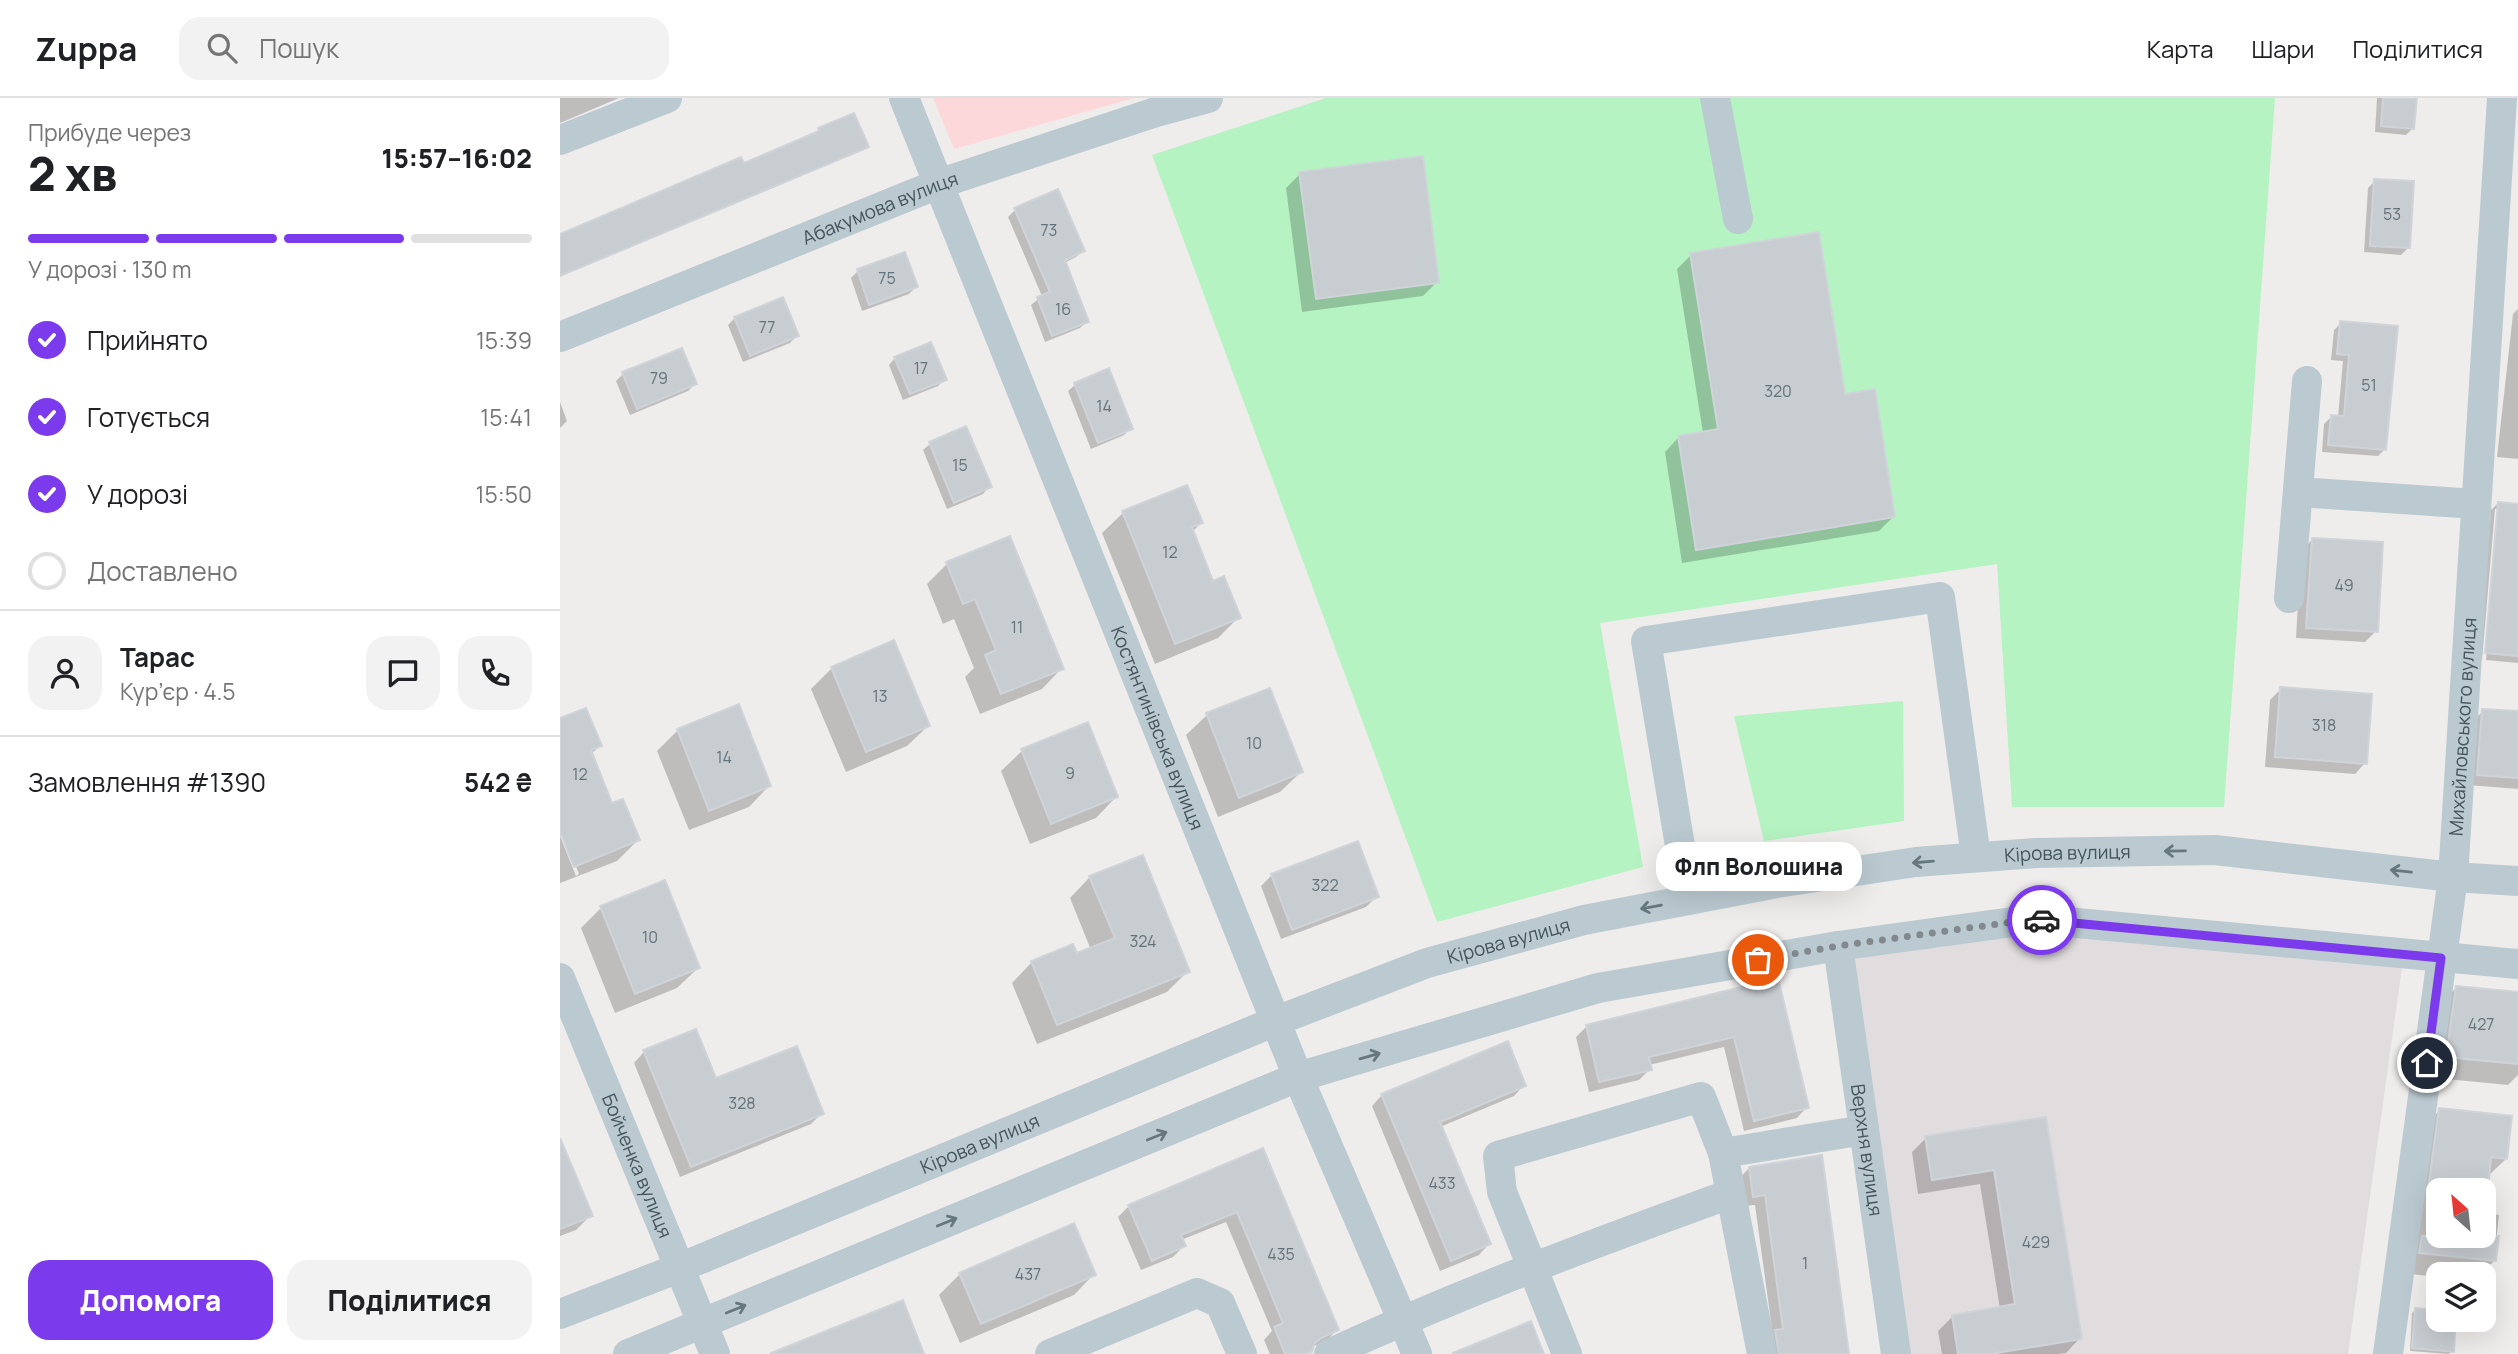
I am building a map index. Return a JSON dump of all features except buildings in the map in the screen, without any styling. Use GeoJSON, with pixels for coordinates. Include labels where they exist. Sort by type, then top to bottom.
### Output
{"type":"FeatureCollection","features":[{"type":"Feature","properties":{"kind":"street"},"geometry":{"type":"LineString","coordinates":[[560,140],[667,98]]}},
{"type":"Feature","properties":{"kind":"street","name":"Костянтинівська вулиця"},"geometry":{"type":"LineString","coordinates":[[904,98],[1298,1077],[1418,1354]]}},
{"type":"Feature","properties":{"kind":"street","name":"Абакумова вулиця"},"geometry":{"type":"LineString","coordinates":[[560,337],[938,184],[1156,112],[1208,98]]}},
{"type":"Feature","properties":{"kind":"street"},"geometry":{"type":"LineString","coordinates":[[1715,98],[1738,219]]}},
{"type":"Feature","properties":{"kind":"street","name":"Михайловського вулиця"},"geometry":{"type":"LineString","coordinates":[[2388,1354],[2453,877],[2502,98]]}},
{"type":"Feature","properties":{"kind":"street"},"geometry":{"type":"LineString","coordinates":[[2289,598],[2306,382]]}},
{"type":"Feature","properties":{"kind":"street"},"geometry":{"type":"LineString","coordinates":[[2298,492],[2476,504]]}},
{"type":"Feature","properties":{"kind":"street"},"geometry":{"type":"LineString","coordinates":[[1689,900],[1646,641],[1940,597],[1976,858]]}},
{"type":"Feature","properties":{"kind":"street","name":"Кірова вулиця"},"geometry":{"type":"LineString","coordinates":[[560,1314],[680,1268],[1276,1021],[1427,963],[1584,920],[1777,883],[1916,862],[2036,853],[2215,850],[2453,877],[2518,881]]}},
{"type":"Feature","properties":{"kind":"street"},"geometry":{"type":"LineString","coordinates":[[628,1354],[1298,1077],[1598,988],[1838,946],[2034,919],[2518,964]]}},
{"type":"Feature","properties":{"kind":"street","name":"Верхня вулиця"},"geometry":{"type":"LineString","coordinates":[[1838,946],[1896,1354]]}},
{"type":"Feature","properties":{"kind":"street","name":"Бойченка вулиця"},"geometry":{"type":"LineString","coordinates":[[560,978],[715,1354]]}},
{"type":"Feature","properties":{"kind":"street"},"geometry":{"type":"LineString","coordinates":[[1567,1354],[1502,1192],[1498,1156],[1701,1097],[1723,1153],[1762,1354]]}},
{"type":"Feature","properties":{"kind":"street"},"geometry":{"type":"LineString","coordinates":[[1723,1153],[1864,1130]]}},
{"type":"Feature","properties":{"kind":"street"},"geometry":{"type":"LineString","coordinates":[[1329,1354],[1532,1266],[1730,1194]]}},
{"type":"Feature","properties":{"kind":"street"},"geometry":{"type":"LineString","coordinates":[[1049,1354],[1196,1293],[1220,1303],[1242,1354]]}},
{"type":"Feature","properties":{"kind":"shaded area"},"geometry":{"type":"Polygon","coordinates":[[[933,98],[1134,98],[954,149],[933,98]]]}},
{"type":"Feature","properties":{"kind":"shaded area"},"geometry":{"type":"Polygon","coordinates":[[[2033,933],[2403,960],[2348,1354],[1910,1354],[1854,958],[2033,933]]]}},
{"type":"Feature","properties":{"kind":"green space"},"geometry":{"type":"Polygon","coordinates":[[[1326,98],[2275,98],[2224,807],[2012,807],[1997,564],[1600,623],[1643,867],[1437,922],[1152,155],[1326,98]]]}},
{"type":"Feature","properties":{"kind":"green space"},"geometry":{"type":"Polygon","coordinates":[[[1903,701],[1904,821],[1764,841],[1734,716],[1903,701]]]}},
{"type":"Feature","properties":{"kind":"way so far"},"geometry":{"type":"LineString","coordinates":[[1758,960],[1838,946],[2042,920]]}},
{"type":"Feature","properties":{"kind":"place","name":"Флп Волошина"},"geometry":{"type":"Point","coordinates":[1758,960]}},
{"type":"Feature","properties":{"kind":"route"},"geometry":{"type":"LineString","coordinates":[[2042,920],[2441,958],[2427,1063]]}}]}
